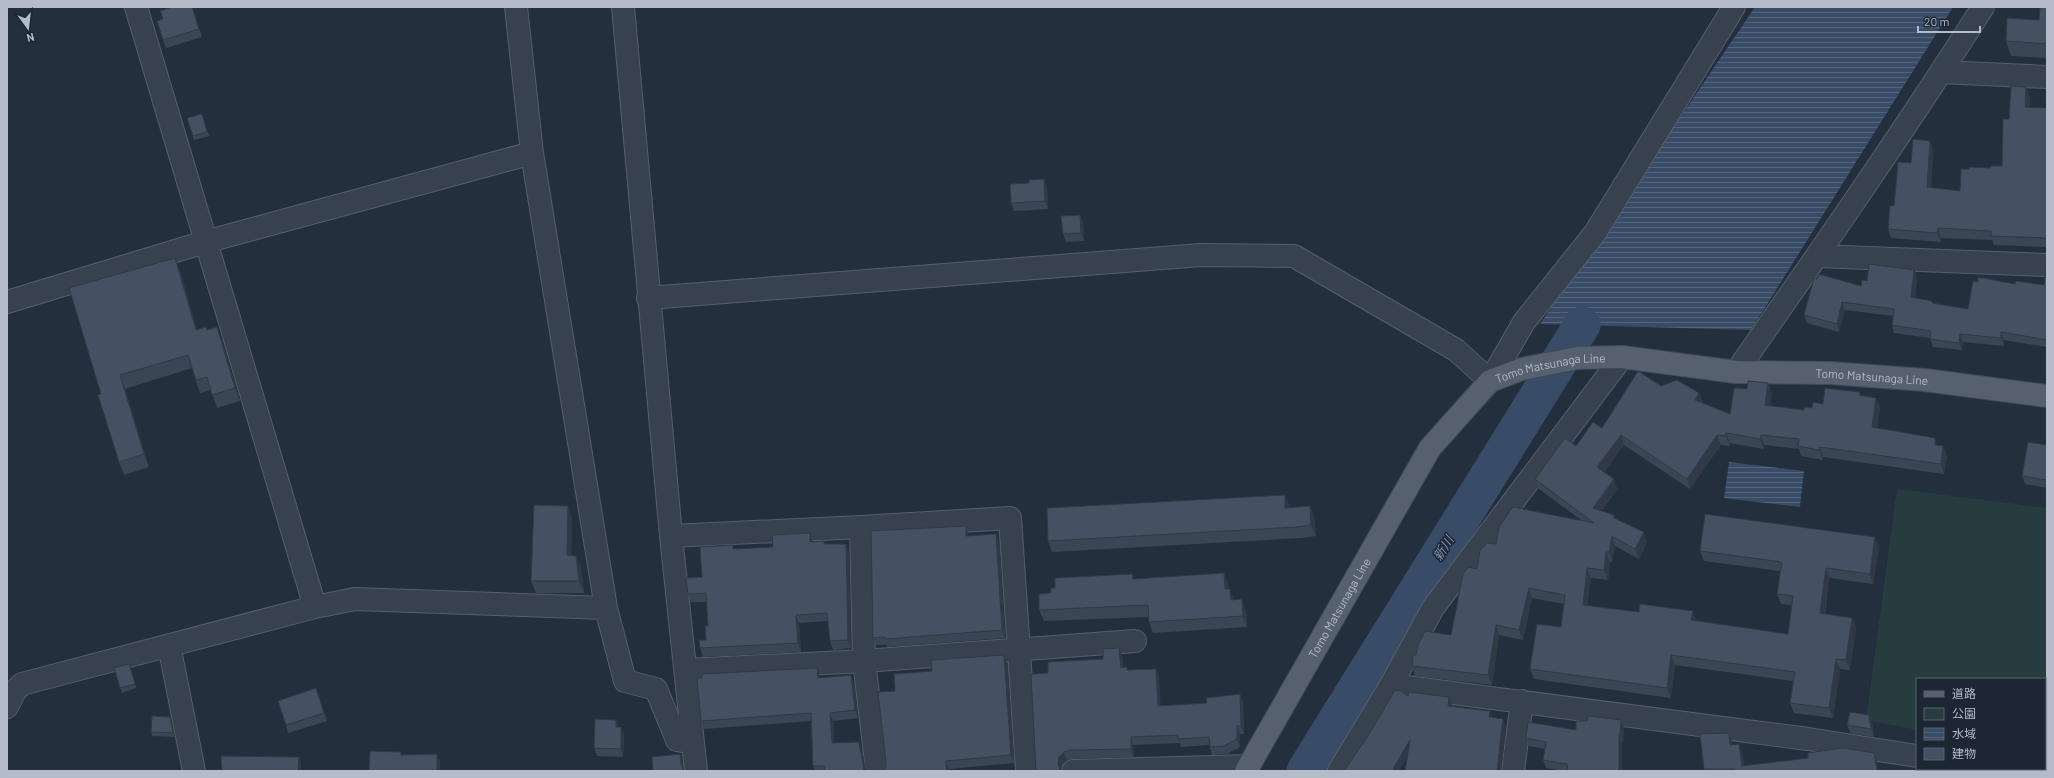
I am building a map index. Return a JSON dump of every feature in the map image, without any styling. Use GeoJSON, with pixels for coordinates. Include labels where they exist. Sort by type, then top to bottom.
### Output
{"type":"FeatureCollection","features":[{"type":"Feature","properties":{"kind":"main road","name":"Tomo Matsunaga Line"},"geometry":{"type":"LineString","coordinates":[[1248,768],[1430,448],[1498,378],[1522,369],[1577,358],[1618,358],[1736,372],[1830,372],[1925,380],[2047,396]]}},
{"type":"Feature","properties":{"kind":"street"},"geometry":{"type":"LineString","coordinates":[[136,7],[315,607]]}},
{"type":"Feature","properties":{"kind":"street"},"geometry":{"type":"LineString","coordinates":[[516,7],[532,153],[606,608],[625,681],[656,689],[677,740],[692,742]]}},
{"type":"Feature","properties":{"kind":"street"},"geometry":{"type":"LineString","coordinates":[[623,7],[648,298],[696,771]]}},
{"type":"Feature","properties":{"kind":"street"},"geometry":{"type":"LineString","coordinates":[[648,298],[1201,255],[1294,256],[1456,350],[1498,378],[1524,322],[1595,234],[1734,7]]}},
{"type":"Feature","properties":{"kind":"street"},"geometry":{"type":"LineString","coordinates":[[1736,372],[1942,72],[1983,7]]}},
{"type":"Feature","properties":{"kind":"street"},"geometry":{"type":"LineString","coordinates":[[1942,72],[2047,77]]}},
{"type":"Feature","properties":{"kind":"street"},"geometry":{"type":"LineString","coordinates":[[7,302],[205,242],[532,153]]}},
{"type":"Feature","properties":{"kind":"street"},"geometry":{"type":"LineString","coordinates":[[1817,256],[2047,265]]}},
{"type":"Feature","properties":{"kind":"street"},"geometry":{"type":"LineString","coordinates":[[1339,771],[1391,685],[1433,608],[1618,358]]}},
{"type":"Feature","properties":{"kind":"street"},"geometry":{"type":"LineString","coordinates":[[671,536],[1010,518],[1027,771]]}},
{"type":"Feature","properties":{"kind":"street"},"geometry":{"type":"LineString","coordinates":[[861,527],[864,660],[878,771]]}},
{"type":"Feature","properties":{"kind":"street"},"geometry":{"type":"LineString","coordinates":[[10,691],[22,684],[315,607],[355,599],[606,608]]}},
{"type":"Feature","properties":{"kind":"street"},"geometry":{"type":"LineString","coordinates":[[686,670],[1018,651],[1135,641]]}},
{"type":"Feature","properties":{"kind":"street"},"geometry":{"type":"LineString","coordinates":[[169,645],[194,771]]}},
{"type":"Feature","properties":{"kind":"street"},"geometry":{"type":"LineString","coordinates":[[1391,685],[1808,739],[1916,756]]}},
{"type":"Feature","properties":{"kind":"street"},"geometry":{"type":"LineString","coordinates":[[1513,771],[1522,701]]}},
{"type":"Feature","properties":{"kind":"street"},"geometry":{"type":"LineString","coordinates":[[1072,771],[1248,768]]}},
{"type":"Feature","properties":{"kind":"green space"},"geometry":{"type":"Polygon","coordinates":[[[1897,489],[2047,508],[2047,756],[2046,678],[1916,678],[1916,730],[1866,720],[1897,489]]]}},
{"type":"Feature","properties":{"kind":"water"},"geometry":{"type":"Polygon","coordinates":[[[1755,7],[1953,7],[1751,330],[1540,324],[1755,7]]]}},
{"type":"Feature","properties":{"kind":"water"},"geometry":{"type":"Polygon","coordinates":[[[1729,462],[1804,471],[1800,507],[1724,498],[1729,462]]]}},
{"type":"Feature","properties":{"kind":"building"},"geometry":{"type":"Polygon","coordinates":[[[172,7],[192,7],[199,29],[163,40],[157,21],[163,19],[160,11],[172,7]]]}},
{"type":"Feature","properties":{"kind":"building"},"geometry":{"type":"Polygon","coordinates":[[[2040,7],[2047,7],[2047,44],[2006,41],[2007,18],[2039,20],[2040,7]]]}},
{"type":"Feature","properties":{"kind":"building"},"geometry":{"type":"Polygon","coordinates":[[[2011,86],[2026,87],[2025,107],[2047,108],[2047,238],[1991,236],[1991,231],[1938,228],[1937,233],[1888,229],[1890,205],[1894,206],[1898,162],[1911,163],[1913,139],[1930,141],[1927,187],[1960,191],[1961,169],[1969,169],[1969,167],[1990,168],[1990,166],[2002,166],[2003,119],[2009,119],[2011,86]]]}},
{"type":"Feature","properties":{"kind":"building"},"geometry":{"type":"Polygon","coordinates":[[[202,114],[207,132],[193,136],[187,118],[202,114]]]}},
{"type":"Feature","properties":{"kind":"building"},"geometry":{"type":"Polygon","coordinates":[[[1044,179],[1045,201],[1011,203],[1010,184],[1029,183],[1029,180],[1044,179]]]}},
{"type":"Feature","properties":{"kind":"building"},"geometry":{"type":"Polygon","coordinates":[[[1080,215],[1081,233],[1063,234],[1061,216],[1080,215]]]}},
{"type":"Feature","properties":{"kind":"building"},"geometry":{"type":"Polygon","coordinates":[[[175,258],[196,330],[206,327],[207,330],[217,327],[235,388],[212,395],[207,377],[196,380],[188,355],[120,375],[144,454],[119,462],[98,395],[101,394],[69,288],[175,258]]]}},
{"type":"Feature","properties":{"kind":"building"},"geometry":{"type":"Polygon","coordinates":[[[1869,264],[1914,270],[1911,297],[1932,301],[1932,303],[1968,309],[1973,281],[1978,282],[1978,277],[2015,284],[2016,281],[2044,285],[2047,270],[2047,340],[2001,332],[2001,338],[1960,334],[1959,343],[1930,339],[1931,331],[1892,325],[1894,309],[1842,302],[1837,324],[1804,315],[1814,278],[1817,279],[1819,274],[1861,286],[1862,280],[1867,281],[1869,264]]]}},
{"type":"Feature","properties":{"kind":"building"},"geometry":{"type":"Polygon","coordinates":[[[1638,371],[1661,386],[1677,380],[1699,393],[1695,400],[1730,414],[1734,388],[1747,389],[1748,381],[1768,383],[1765,405],[1804,410],[1804,407],[1812,408],[1813,402],[1823,404],[1825,388],[1860,392],[1859,395],[1876,398],[1872,427],[1935,438],[1935,445],[1943,446],[1941,464],[1820,447],[1819,450],[1798,446],[1799,439],[1761,435],[1760,439],[1726,433],[1726,436],[1717,435],[1687,479],[1621,435],[1597,467],[1614,479],[1593,508],[1614,515],[1614,518],[1644,532],[1635,549],[1612,536],[1609,552],[1606,552],[1604,570],[1587,568],[1583,605],[1639,612],[1640,604],[1693,611],[1691,620],[1788,634],[1793,596],[1777,594],[1782,562],[1700,551],[1705,514],[1875,537],[1870,574],[1826,568],[1820,613],[1852,618],[1846,660],[1836,659],[1829,708],[1790,703],[1795,672],[1671,655],[1667,688],[1530,669],[1537,624],[1561,627],[1565,595],[1529,588],[1519,630],[1496,625],[1488,675],[1412,666],[1413,655],[1416,655],[1418,645],[1425,631],[1451,635],[1463,574],[1468,567],[1477,569],[1480,551],[1487,543],[1496,544],[1499,527],[1513,507],[1594,523],[1535,479],[1565,438],[1576,446],[1593,422],[1602,428],[1638,371]]]}},
{"type":"Feature","properties":{"kind":"building"},"geometry":{"type":"Polygon","coordinates":[[[2028,442],[2047,445],[2047,480],[2022,476],[2028,442]]]}},
{"type":"Feature","properties":{"kind":"building"},"geometry":{"type":"Polygon","coordinates":[[[1285,495],[1285,508],[1310,506],[1311,525],[1048,541],[1047,508],[1285,495]]]}},
{"type":"Feature","properties":{"kind":"building"},"geometry":{"type":"Polygon","coordinates":[[[534,505],[568,506],[567,555],[576,556],[579,581],[531,581],[534,505]]]}},
{"type":"Feature","properties":{"kind":"building"},"geometry":{"type":"Polygon","coordinates":[[[966,526],[966,536],[996,534],[1002,630],[885,639],[884,637],[873,638],[871,531],[966,526]]]}},
{"type":"Feature","properties":{"kind":"building"},"geometry":{"type":"Polygon","coordinates":[[[810,533],[810,542],[824,541],[824,544],[846,544],[848,640],[830,641],[827,613],[796,615],[798,643],[700,648],[699,640],[706,640],[705,626],[708,626],[706,593],[688,594],[686,578],[702,577],[700,547],[733,545],[733,549],[773,547],[772,535],[810,533]]]}},
{"type":"Feature","properties":{"kind":"building"},"geometry":{"type":"Polygon","coordinates":[[[1224,573],[1225,589],[1230,589],[1231,600],[1242,599],[1243,616],[1149,622],[1148,605],[1039,610],[1039,594],[1051,593],[1051,588],[1055,588],[1055,578],[1132,574],[1133,579],[1224,573]]]}},
{"type":"Feature","properties":{"kind":"building"},"geometry":{"type":"Polygon","coordinates":[[[1119,648],[1121,668],[1127,667],[1127,670],[1156,669],[1158,706],[1207,703],[1206,698],[1240,694],[1241,726],[1237,726],[1237,739],[1224,746],[1210,747],[1209,737],[1178,739],[1178,735],[1131,737],[1131,749],[1070,750],[1064,752],[1059,757],[1058,764],[1061,771],[1036,771],[1031,674],[1048,673],[1048,662],[1103,659],[1103,649],[1119,648]]]}},
{"type":"Feature","properties":{"kind":"building"},"geometry":{"type":"Polygon","coordinates":[[[1004,655],[1011,755],[946,761],[947,771],[883,771],[886,768],[886,762],[878,692],[895,691],[894,674],[932,671],[931,660],[1004,655]]]}},
{"type":"Feature","properties":{"kind":"building"},"geometry":{"type":"Polygon","coordinates":[[[129,664],[135,684],[120,688],[114,668],[129,664]]]}},
{"type":"Feature","properties":{"kind":"building"},"geometry":{"type":"Polygon","coordinates":[[[817,668],[818,678],[851,675],[855,710],[830,713],[832,743],[859,742],[865,771],[825,771],[824,766],[813,766],[811,713],[701,721],[697,678],[702,678],[702,674],[817,668]]]}},
{"type":"Feature","properties":{"kind":"building"},"geometry":{"type":"Polygon","coordinates":[[[316,688],[324,713],[286,725],[278,701],[316,688]]]}},
{"type":"Feature","properties":{"kind":"building"},"geometry":{"type":"Polygon","coordinates":[[[1395,690],[1401,691],[1408,696],[1409,692],[1449,697],[1448,706],[1490,711],[1489,717],[1503,719],[1497,771],[1405,771],[1410,740],[1392,771],[1344,771],[1368,736],[1395,690]]]}},
{"type":"Feature","properties":{"kind":"building"},"geometry":{"type":"Polygon","coordinates":[[[1850,712],[1869,715],[1871,729],[1847,725],[1850,712]]]}},
{"type":"Feature","properties":{"kind":"building"},"geometry":{"type":"Polygon","coordinates":[[[152,716],[170,717],[173,733],[151,732],[152,716]]]}},
{"type":"Feature","properties":{"kind":"building"},"geometry":{"type":"Polygon","coordinates":[[[1588,716],[1621,720],[1619,735],[1619,771],[1568,771],[1567,764],[1543,760],[1546,742],[1526,738],[1528,722],[1576,730],[1576,721],[1587,721],[1588,716]]]}},
{"type":"Feature","properties":{"kind":"building"},"geometry":{"type":"Polygon","coordinates":[[[595,719],[616,720],[616,727],[621,727],[621,749],[594,748],[595,719]]]}},
{"type":"Feature","properties":{"kind":"building"},"geometry":{"type":"Polygon","coordinates":[[[1729,733],[1730,745],[1739,744],[1742,766],[1808,758],[1808,753],[1843,748],[1874,753],[1877,771],[1735,771],[1735,769],[1704,769],[1700,734],[1729,733]]]}},
{"type":"Feature","properties":{"kind":"building"},"geometry":{"type":"Polygon","coordinates":[[[370,751],[401,752],[401,755],[437,754],[437,771],[369,771],[370,751]]]}},
{"type":"Feature","properties":{"kind":"building"},"geometry":{"type":"Polygon","coordinates":[[[680,754],[681,764],[684,771],[653,771],[652,757],[680,754]]]}},
{"type":"Feature","properties":{"kind":"building"},"geometry":{"type":"Polygon","coordinates":[[[221,756],[299,757],[298,771],[222,771],[221,756]]]}},
{"type":"Feature","properties":{"kind":"building"},"geometry":{"type":"Polygon","coordinates":[[[1918,770],[1981,770],[1981,771],[1918,770]]]}},
{"type":"Feature","properties":{"kind":"waterway","name":"新川"},"geometry":{"type":"LineString","coordinates":[[1305,771],[1582,325]]}}]}
